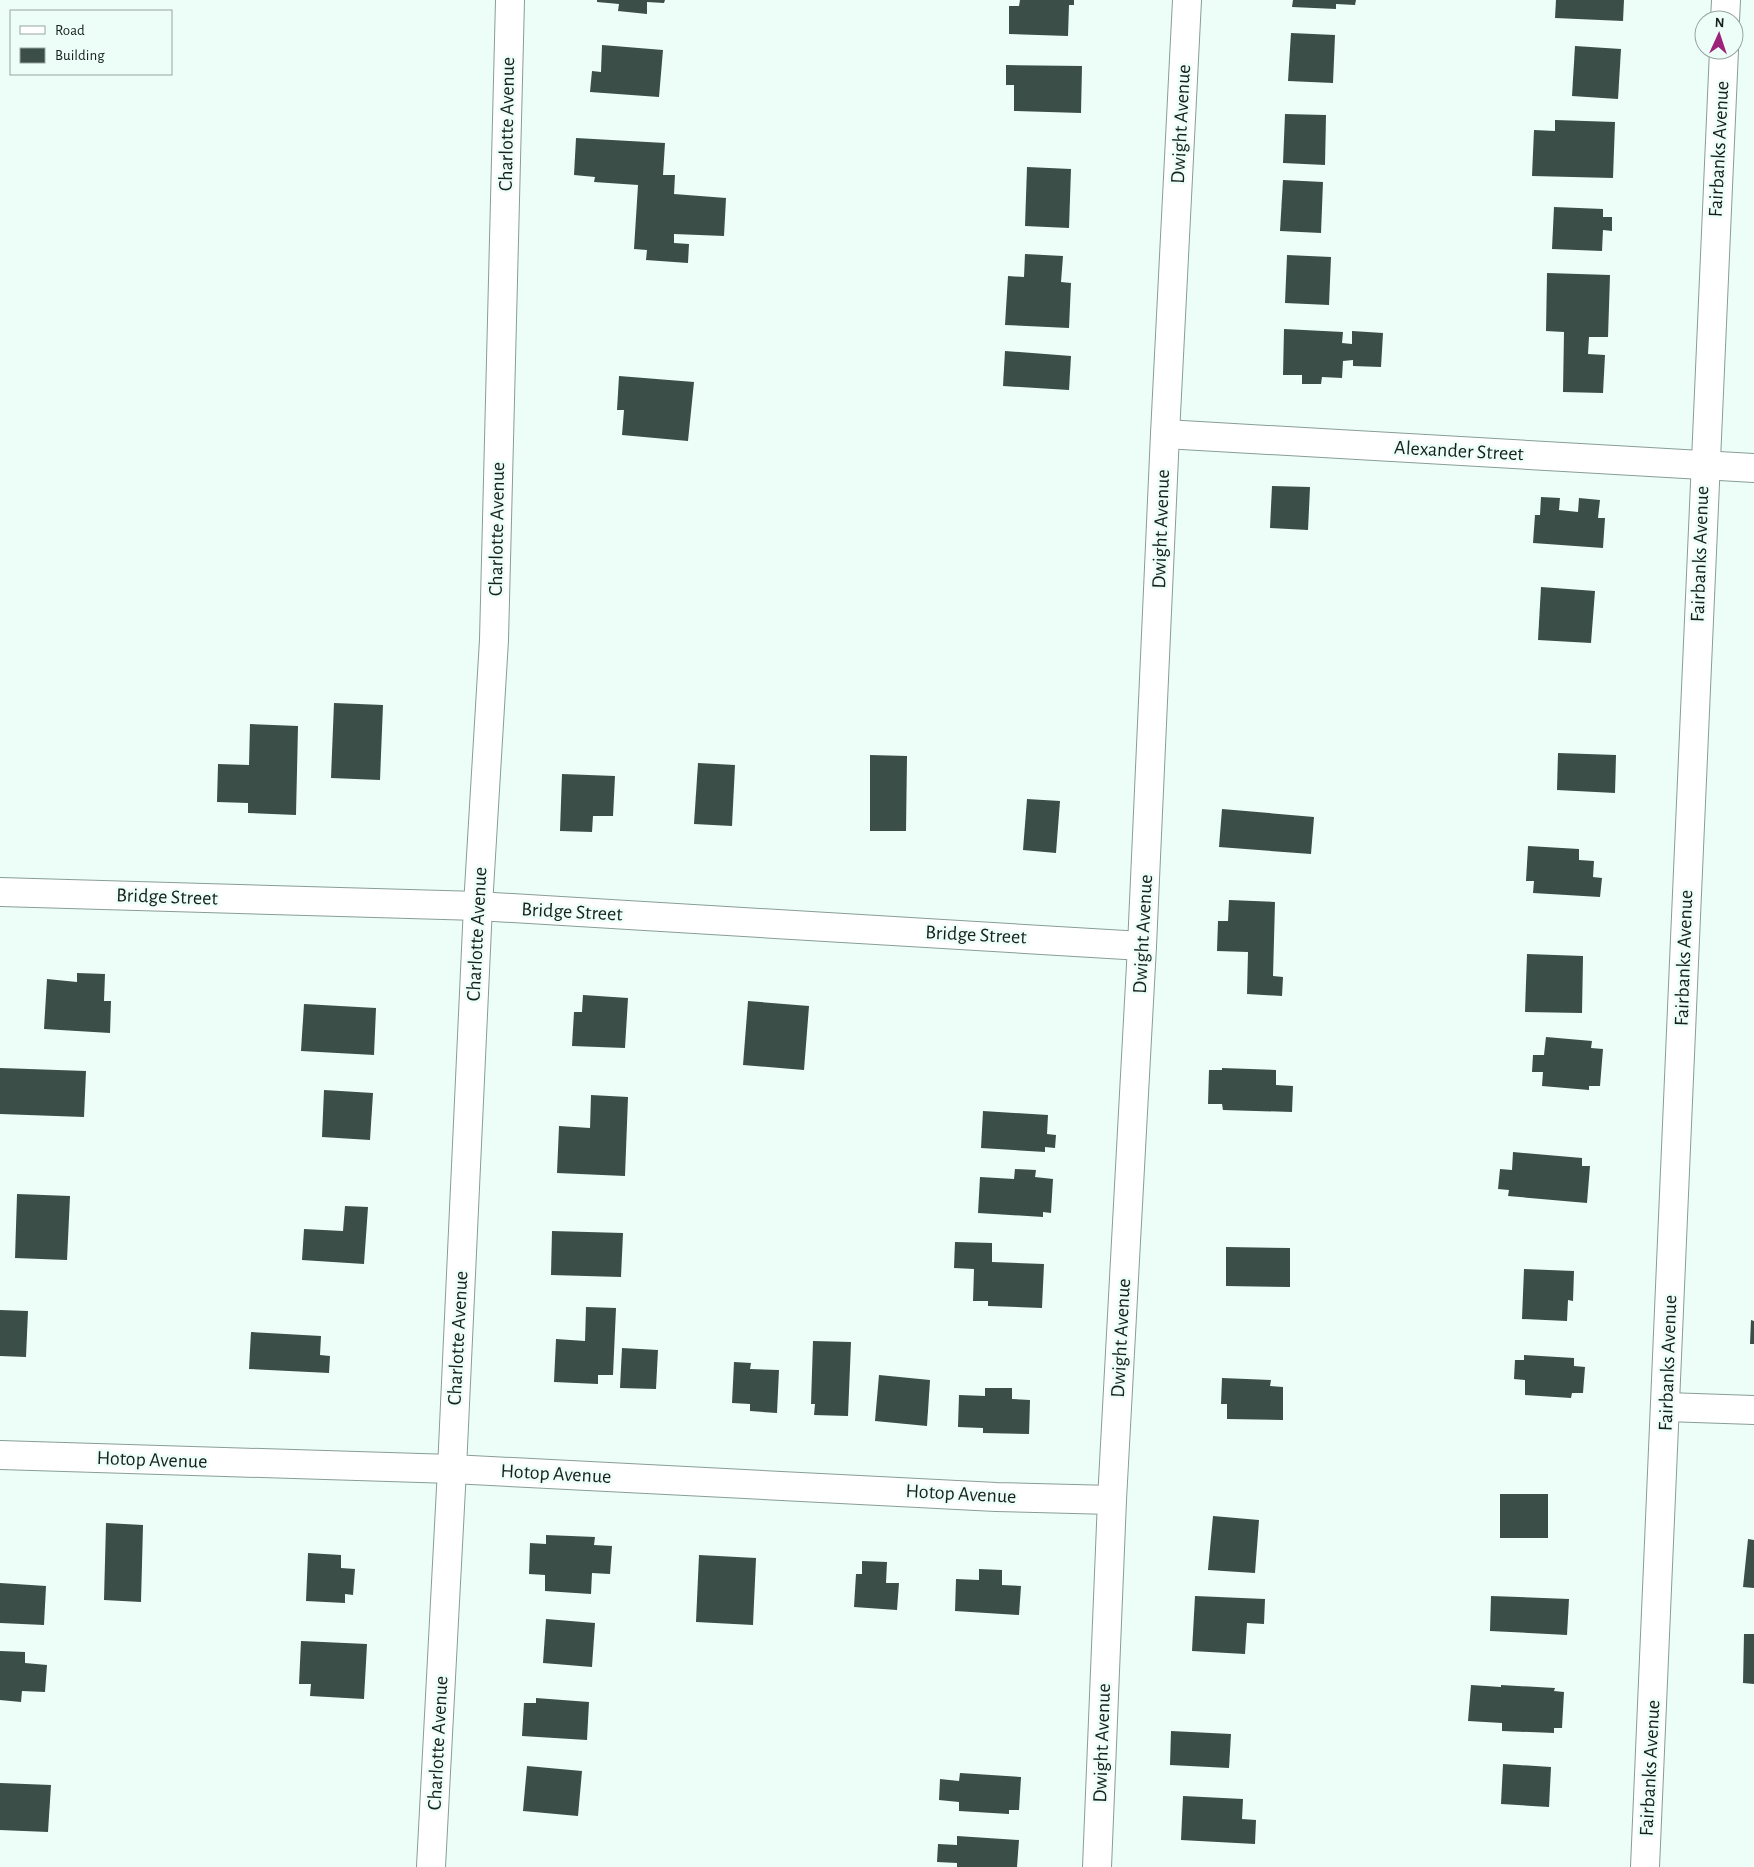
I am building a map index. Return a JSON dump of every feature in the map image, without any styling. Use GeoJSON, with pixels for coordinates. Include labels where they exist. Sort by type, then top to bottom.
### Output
{"type":"FeatureCollection","features":[{"type":"Feature","properties":{"kind":"street","name":"Charlotte Avenue"},"geometry":{"type":"LineString","coordinates":[[431,1867],[452,1469],[478,906],[494,640],[510,0]]}},
{"type":"Feature","properties":{"kind":"street","name":"Dwight Avenue"},"geometry":{"type":"LineString","coordinates":[[1097,1867],[1112,1500],[1142,946],[1187,0]]}},
{"type":"Feature","properties":{"kind":"street","name":"Fairbanks Avenue"},"geometry":{"type":"LineString","coordinates":[[1645,1867],[1666,1407],[1704,465],[1724,60]]}},
{"type":"Feature","properties":{"kind":"street","name":"Alexander Street"},"geometry":{"type":"LineString","coordinates":[[1165,434],[1754,468]]}},
{"type":"Feature","properties":{"kind":"street","name":"Bridge Street"},"geometry":{"type":"LineString","coordinates":[[0,892],[478,906],[1142,946]]}},
{"type":"Feature","properties":{"kind":"street"},"geometry":{"type":"LineString","coordinates":[[1666,1407],[1754,1410]]}},
{"type":"Feature","properties":{"kind":"street","name":"Hotop Avenue"},"geometry":{"type":"LineString","coordinates":[[0,1455],[452,1469],[1112,1500]]}},
{"type":"Feature","properties":{"kind":"building"},"geometry":{"type":"Polygon","coordinates":[[[597,0],[665,0],[664,3],[647,2],[647,14],[618,11],[619,4],[597,2],[597,0]]]}},
{"type":"Feature","properties":{"kind":"building"},"geometry":{"type":"Polygon","coordinates":[[[1020,0],[1074,0],[1074,5],[1069,5],[1068,36],[1009,34],[1009,6],[1019,6],[1020,0]]]}},
{"type":"Feature","properties":{"kind":"building"},"geometry":{"type":"Polygon","coordinates":[[[1293,0],[1356,0],[1355,5],[1336,4],[1336,9],[1292,7],[1293,0]]]}},
{"type":"Feature","properties":{"kind":"building"},"geometry":{"type":"Polygon","coordinates":[[[1556,0],[1624,0],[1623,21],[1555,18],[1556,0]]]}},
{"type":"Feature","properties":{"kind":"building"},"geometry":{"type":"Polygon","coordinates":[[[1291,33],[1335,35],[1333,83],[1288,81],[1291,33]]]}},
{"type":"Feature","properties":{"kind":"building"},"geometry":{"type":"Polygon","coordinates":[[[602,45],[663,50],[659,97],[590,92],[592,71],[601,72],[602,45]]]}},
{"type":"Feature","properties":{"kind":"building"},"geometry":{"type":"Polygon","coordinates":[[[1575,46],[1621,49],[1618,99],[1572,96],[1575,46]]]}},
{"type":"Feature","properties":{"kind":"building"},"geometry":{"type":"Polygon","coordinates":[[[1006,65],[1082,66],[1081,113],[1014,111],[1014,85],[1006,85],[1006,65]]]}},
{"type":"Feature","properties":{"kind":"building"},"geometry":{"type":"Polygon","coordinates":[[[1285,114],[1326,115],[1325,165],[1283,163],[1285,114]]]}},
{"type":"Feature","properties":{"kind":"building"},"geometry":{"type":"Polygon","coordinates":[[[1555,120],[1615,122],[1613,178],[1532,176],[1534,130],[1555,131],[1555,120]]]}},
{"type":"Feature","properties":{"kind":"building"},"geometry":{"type":"Polygon","coordinates":[[[576,138],[665,143],[663,175],[675,175],[674,194],[726,198],[724,236],[674,234],[674,243],[689,244],[688,263],[646,260],[647,250],[634,249],[638,185],[594,182],[595,177],[574,175],[576,138]]]}},
{"type":"Feature","properties":{"kind":"building"},"geometry":{"type":"Polygon","coordinates":[[[1027,167],[1071,169],[1069,228],[1025,226],[1027,167]]]}},
{"type":"Feature","properties":{"kind":"building"},"geometry":{"type":"Polygon","coordinates":[[[1283,180],[1323,182],[1321,233],[1280,231],[1283,180]]]}},
{"type":"Feature","properties":{"kind":"building"},"geometry":{"type":"Polygon","coordinates":[[[1554,207],[1603,209],[1603,217],[1612,217],[1612,231],[1603,230],[1602,251],[1552,249],[1554,207]]]}},
{"type":"Feature","properties":{"kind":"building"},"geometry":{"type":"Polygon","coordinates":[[[1025,254],[1063,256],[1061,282],[1071,283],[1069,328],[1005,325],[1008,276],[1024,277],[1025,254]]]}},
{"type":"Feature","properties":{"kind":"building"},"geometry":{"type":"Polygon","coordinates":[[[1287,255],[1331,257],[1329,305],[1285,303],[1287,255]]]}},
{"type":"Feature","properties":{"kind":"building"},"geometry":{"type":"Polygon","coordinates":[[[1547,273],[1610,275],[1608,337],[1589,337],[1588,354],[1605,355],[1603,393],[1563,392],[1564,332],[1546,331],[1547,273]]]}},
{"type":"Feature","properties":{"kind":"building"},"geometry":{"type":"Polygon","coordinates":[[[1284,329],[1343,332],[1342,343],[1352,344],[1352,331],[1383,333],[1381,367],[1353,366],[1353,360],[1343,361],[1342,378],[1322,377],[1321,384],[1302,384],[1302,375],[1283,375],[1284,329]]]}},
{"type":"Feature","properties":{"kind":"building"},"geometry":{"type":"Polygon","coordinates":[[[1005,351],[1071,356],[1069,390],[1003,386],[1005,351]]]}},
{"type":"Feature","properties":{"kind":"building"},"geometry":{"type":"Polygon","coordinates":[[[619,376],[694,382],[688,441],[622,435],[624,410],[617,410],[619,376]]]}},
{"type":"Feature","properties":{"kind":"building"},"geometry":{"type":"Polygon","coordinates":[[[1272,486],[1310,487],[1308,530],[1270,528],[1272,486]]]}},
{"type":"Feature","properties":{"kind":"building"},"geometry":{"type":"Polygon","coordinates":[[[1541,497],[1560,498],[1559,510],[1578,512],[1579,498],[1600,500],[1598,518],[1605,518],[1603,548],[1533,543],[1535,515],[1540,515],[1541,497]]]}},
{"type":"Feature","properties":{"kind":"building"},"geometry":{"type":"Polygon","coordinates":[[[1541,587],[1595,591],[1591,643],[1538,640],[1541,587]]]}},
{"type":"Feature","properties":{"kind":"building"},"geometry":{"type":"Polygon","coordinates":[[[334,703],[383,705],[380,780],[331,778],[334,703]]]}},
{"type":"Feature","properties":{"kind":"building"},"geometry":{"type":"Polygon","coordinates":[[[250,724],[298,726],[296,815],[248,813],[248,803],[217,802],[218,764],[249,765],[250,724]]]}},
{"type":"Feature","properties":{"kind":"building"},"geometry":{"type":"Polygon","coordinates":[[[1558,753],[1616,755],[1615,793],[1557,790],[1558,753]]]}},
{"type":"Feature","properties":{"kind":"building"},"geometry":{"type":"Polygon","coordinates":[[[870,755],[907,756],[906,831],[870,831],[870,755]]]}},
{"type":"Feature","properties":{"kind":"building"},"geometry":{"type":"Polygon","coordinates":[[[698,763],[735,765],[732,826],[694,824],[698,763]]]}},
{"type":"Feature","properties":{"kind":"building"},"geometry":{"type":"Polygon","coordinates":[[[562,774],[615,776],[613,816],[593,816],[592,832],[560,831],[562,774]]]}},
{"type":"Feature","properties":{"kind":"building"},"geometry":{"type":"Polygon","coordinates":[[[1027,799],[1060,801],[1056,853],[1023,850],[1027,799]]]}},
{"type":"Feature","properties":{"kind":"building"},"geometry":{"type":"Polygon","coordinates":[[[1222,809],[1314,817],[1311,854],[1219,847],[1222,809]]]}},
{"type":"Feature","properties":{"kind":"building"},"geometry":{"type":"Polygon","coordinates":[[[1528,846],[1579,849],[1579,860],[1594,861],[1593,877],[1602,878],[1600,897],[1533,893],[1534,881],[1526,881],[1528,846]]]}},
{"type":"Feature","properties":{"kind":"building"},"geometry":{"type":"Polygon","coordinates":[[[1229,900],[1275,902],[1273,976],[1283,977],[1282,996],[1247,994],[1248,952],[1217,951],[1218,921],[1228,921],[1229,900]]]}},
{"type":"Feature","properties":{"kind":"building"},"geometry":{"type":"Polygon","coordinates":[[[1527,954],[1583,956],[1582,1013],[1525,1012],[1527,954]]]}},
{"type":"Feature","properties":{"kind":"building"},"geometry":{"type":"Polygon","coordinates":[[[77,973],[105,974],[104,1001],[111,1001],[110,1033],[44,1029],[47,979],[77,982],[77,973]]]}},
{"type":"Feature","properties":{"kind":"building"},"geometry":{"type":"Polygon","coordinates":[[[583,995],[628,998],[625,1048],[572,1046],[574,1012],[582,1012],[583,995]]]}},
{"type":"Feature","properties":{"kind":"building"},"geometry":{"type":"Polygon","coordinates":[[[748,1001],[809,1006],[804,1070],[743,1065],[748,1001]]]}},
{"type":"Feature","properties":{"kind":"building"},"geometry":{"type":"Polygon","coordinates":[[[304,1004],[376,1008],[374,1055],[301,1051],[304,1004]]]}},
{"type":"Feature","properties":{"kind":"building"},"geometry":{"type":"Polygon","coordinates":[[[1546,1037],[1592,1041],[1591,1048],[1603,1049],[1600,1086],[1589,1086],[1589,1090],[1542,1086],[1543,1072],[1532,1072],[1533,1055],[1544,1055],[1546,1037]]]}},
{"type":"Feature","properties":{"kind":"building"},"geometry":{"type":"Polygon","coordinates":[[[0,1068],[86,1071],[84,1117],[0,1114],[0,1068]]]}},
{"type":"Feature","properties":{"kind":"building"},"geometry":{"type":"Polygon","coordinates":[[[1222,1068],[1276,1070],[1276,1085],[1293,1086],[1292,1112],[1223,1110],[1222,1104],[1208,1104],[1209,1070],[1222,1070],[1222,1068]]]}},
{"type":"Feature","properties":{"kind":"building"},"geometry":{"type":"Polygon","coordinates":[[[324,1090],[373,1093],[370,1140],[322,1137],[324,1090]]]}},
{"type":"Feature","properties":{"kind":"building"},"geometry":{"type":"Polygon","coordinates":[[[591,1095],[628,1097],[625,1176],[557,1173],[559,1126],[590,1128],[591,1095]]]}},
{"type":"Feature","properties":{"kind":"building"},"geometry":{"type":"Polygon","coordinates":[[[983,1111],[1048,1115],[1047,1134],[1056,1135],[1055,1148],[1045,1147],[1045,1152],[981,1148],[983,1111]]]}},
{"type":"Feature","properties":{"kind":"building"},"geometry":{"type":"Polygon","coordinates":[[[1513,1152],[1582,1158],[1582,1166],[1590,1166],[1587,1203],[1508,1196],[1509,1190],[1498,1189],[1500,1169],[1512,1170],[1513,1152]]]}},
{"type":"Feature","properties":{"kind":"building"},"geometry":{"type":"Polygon","coordinates":[[[1015,1169],[1036,1170],[1035,1177],[1053,1179],[1051,1213],[1043,1212],[1043,1217],[978,1213],[980,1177],[1014,1179],[1015,1169]]]}},
{"type":"Feature","properties":{"kind":"building"},"geometry":{"type":"Polygon","coordinates":[[[17,1194],[70,1196],[67,1260],[15,1258],[17,1194]]]}},
{"type":"Feature","properties":{"kind":"building"},"geometry":{"type":"Polygon","coordinates":[[[345,1206],[368,1207],[364,1264],[302,1260],[304,1229],[343,1231],[345,1206]]]}},
{"type":"Feature","properties":{"kind":"building"},"geometry":{"type":"Polygon","coordinates":[[[552,1231],[623,1233],[621,1277],[551,1275],[552,1231]]]}},
{"type":"Feature","properties":{"kind":"building"},"geometry":{"type":"Polygon","coordinates":[[[955,1242],[992,1243],[992,1262],[1044,1264],[1042,1308],[988,1306],[988,1301],[973,1301],[974,1269],[954,1268],[955,1242]]]}},
{"type":"Feature","properties":{"kind":"building"},"geometry":{"type":"Polygon","coordinates":[[[1226,1247],[1290,1248],[1290,1287],[1226,1286],[1226,1247]]]}},
{"type":"Feature","properties":{"kind":"building"},"geometry":{"type":"Polygon","coordinates":[[[1524,1269],[1574,1271],[1573,1301],[1568,1300],[1567,1321],[1522,1319],[1524,1269]]]}},
{"type":"Feature","properties":{"kind":"building"},"geometry":{"type":"Polygon","coordinates":[[[586,1307],[616,1308],[613,1375],[598,1375],[598,1384],[554,1382],[556,1339],[585,1341],[586,1307]]]}},
{"type":"Feature","properties":{"kind":"building"},"geometry":{"type":"Polygon","coordinates":[[[0,1310],[28,1311],[26,1357],[0,1356],[0,1310]]]}},
{"type":"Feature","properties":{"kind":"building"},"geometry":{"type":"Polygon","coordinates":[[[1751,1320],[1754,1321],[1754,1344],[1750,1344],[1751,1320]]]}},
{"type":"Feature","properties":{"kind":"building"},"geometry":{"type":"Polygon","coordinates":[[[251,1332],[321,1336],[320,1355],[330,1356],[329,1373],[249,1369],[251,1332]]]}},
{"type":"Feature","properties":{"kind":"building"},"geometry":{"type":"Polygon","coordinates":[[[813,1341],[851,1342],[848,1416],[814,1415],[815,1404],[811,1404],[813,1341]]]}},
{"type":"Feature","properties":{"kind":"building"},"geometry":{"type":"Polygon","coordinates":[[[622,1348],[658,1350],[656,1389],[620,1388],[622,1348]]]}},
{"type":"Feature","properties":{"kind":"building"},"geometry":{"type":"Polygon","coordinates":[[[1524,1355],[1574,1358],[1574,1366],[1585,1367],[1583,1393],[1572,1393],[1571,1398],[1525,1395],[1525,1380],[1514,1379],[1515,1360],[1524,1360],[1524,1355]]]}},
{"type":"Feature","properties":{"kind":"building"},"geometry":{"type":"Polygon","coordinates":[[[734,1362],[751,1363],[750,1369],[779,1370],[777,1413],[750,1411],[750,1404],[732,1403],[734,1362]]]}},
{"type":"Feature","properties":{"kind":"building"},"geometry":{"type":"Polygon","coordinates":[[[879,1375],[930,1380],[927,1426],[875,1421],[879,1375]]]}},
{"type":"Feature","properties":{"kind":"building"},"geometry":{"type":"Polygon","coordinates":[[[1222,1378],[1271,1380],[1270,1386],[1283,1387],[1283,1420],[1227,1419],[1227,1404],[1221,1404],[1222,1378]]]}},
{"type":"Feature","properties":{"kind":"building"},"geometry":{"type":"Polygon","coordinates":[[[985,1388],[1012,1388],[1012,1399],[1030,1400],[1029,1434],[983,1433],[983,1428],[958,1427],[959,1395],[985,1396],[985,1388]]]}},
{"type":"Feature","properties":{"kind":"building"},"geometry":{"type":"Polygon","coordinates":[[[1500,1494],[1548,1494],[1548,1538],[1500,1538],[1500,1494]]]}},
{"type":"Feature","properties":{"kind":"building"},"geometry":{"type":"Polygon","coordinates":[[[1213,1516],[1259,1520],[1255,1573],[1208,1570],[1213,1516]]]}},
{"type":"Feature","properties":{"kind":"building"},"geometry":{"type":"Polygon","coordinates":[[[106,1523],[143,1525],[141,1602],[104,1600],[106,1523]]]}},
{"type":"Feature","properties":{"kind":"building"},"geometry":{"type":"Polygon","coordinates":[[[546,1535],[595,1537],[594,1545],[612,1546],[610,1574],[592,1573],[591,1594],[545,1591],[545,1575],[529,1574],[530,1543],[546,1544],[546,1535]]]}},
{"type":"Feature","properties":{"kind":"building"},"geometry":{"type":"Polygon","coordinates":[[[1748,1539],[1754,1540],[1754,1588],[1743,1587],[1748,1539]]]}},
{"type":"Feature","properties":{"kind":"building"},"geometry":{"type":"Polygon","coordinates":[[[308,1553],[341,1555],[341,1568],[355,1569],[353,1595],[345,1594],[345,1603],[306,1601],[308,1553]]]}},
{"type":"Feature","properties":{"kind":"building"},"geometry":{"type":"Polygon","coordinates":[[[699,1555],[756,1558],[753,1625],[696,1622],[699,1555]]]}},
{"type":"Feature","properties":{"kind":"building"},"geometry":{"type":"Polygon","coordinates":[[[862,1561],[887,1562],[886,1583],[899,1583],[897,1610],[854,1607],[856,1574],[862,1574],[862,1561]]]}},
{"type":"Feature","properties":{"kind":"building"},"geometry":{"type":"Polygon","coordinates":[[[979,1569],[1002,1570],[1002,1585],[1021,1586],[1019,1615],[955,1611],[956,1579],[979,1580],[979,1569]]]}},
{"type":"Feature","properties":{"kind":"building"},"geometry":{"type":"Polygon","coordinates":[[[0,1583],[46,1586],[44,1625],[0,1623],[0,1583]]]}},
{"type":"Feature","properties":{"kind":"building"},"geometry":{"type":"Polygon","coordinates":[[[1195,1596],[1265,1599],[1264,1624],[1247,1623],[1245,1654],[1192,1651],[1195,1596]]]}},
{"type":"Feature","properties":{"kind":"building"},"geometry":{"type":"Polygon","coordinates":[[[1491,1596],[1569,1599],[1567,1635],[1490,1631],[1491,1596]]]}},
{"type":"Feature","properties":{"kind":"building"},"geometry":{"type":"Polygon","coordinates":[[[546,1619],[595,1623],[592,1667],[543,1663],[546,1619]]]}},
{"type":"Feature","properties":{"kind":"building"},"geometry":{"type":"Polygon","coordinates":[[[1744,1634],[1754,1634],[1754,1684],[1743,1683],[1744,1634]]]}},
{"type":"Feature","properties":{"kind":"building"},"geometry":{"type":"Polygon","coordinates":[[[301,1641],[367,1644],[364,1699],[310,1696],[311,1684],[299,1684],[301,1641]]]}},
{"type":"Feature","properties":{"kind":"building"},"geometry":{"type":"Polygon","coordinates":[[[0,1651],[25,1652],[25,1663],[47,1665],[45,1692],[22,1691],[21,1702],[0,1700],[0,1651]]]}},
{"type":"Feature","properties":{"kind":"building"},"geometry":{"type":"Polygon","coordinates":[[[1471,1685],[1555,1688],[1554,1691],[1564,1692],[1562,1728],[1554,1728],[1554,1733],[1502,1731],[1502,1723],[1468,1721],[1471,1685]]]}},
{"type":"Feature","properties":{"kind":"building"},"geometry":{"type":"Polygon","coordinates":[[[536,1698],[589,1702],[587,1740],[522,1736],[524,1703],[536,1703],[536,1698]]]}},
{"type":"Feature","properties":{"kind":"building"},"geometry":{"type":"Polygon","coordinates":[[[1171,1731],[1231,1734],[1229,1768],[1170,1765],[1171,1731]]]}},
{"type":"Feature","properties":{"kind":"building"},"geometry":{"type":"Polygon","coordinates":[[[1503,1764],[1551,1767],[1549,1807],[1501,1804],[1503,1764]]]}},
{"type":"Feature","properties":{"kind":"building"},"geometry":{"type":"Polygon","coordinates":[[[527,1766],[582,1771],[578,1816],[523,1811],[527,1766]]]}},
{"type":"Feature","properties":{"kind":"building"},"geometry":{"type":"Polygon","coordinates":[[[960,1773],[1021,1777],[1019,1810],[1009,1810],[1009,1814],[959,1811],[959,1802],[939,1800],[940,1779],[959,1781],[960,1773]]]}},
{"type":"Feature","properties":{"kind":"building"},"geometry":{"type":"Polygon","coordinates":[[[0,1783],[51,1785],[48,1832],[0,1830],[0,1783]]]}},
{"type":"Feature","properties":{"kind":"building"},"geometry":{"type":"Polygon","coordinates":[[[1183,1796],[1243,1799],[1242,1819],[1256,1820],[1255,1844],[1181,1840],[1183,1796]]]}},
{"type":"Feature","properties":{"kind":"building"},"geometry":{"type":"Polygon","coordinates":[[[957,1836],[1019,1840],[1017,1867],[957,1867],[957,1863],[937,1862],[938,1844],[957,1845],[957,1836]]]}}]}
